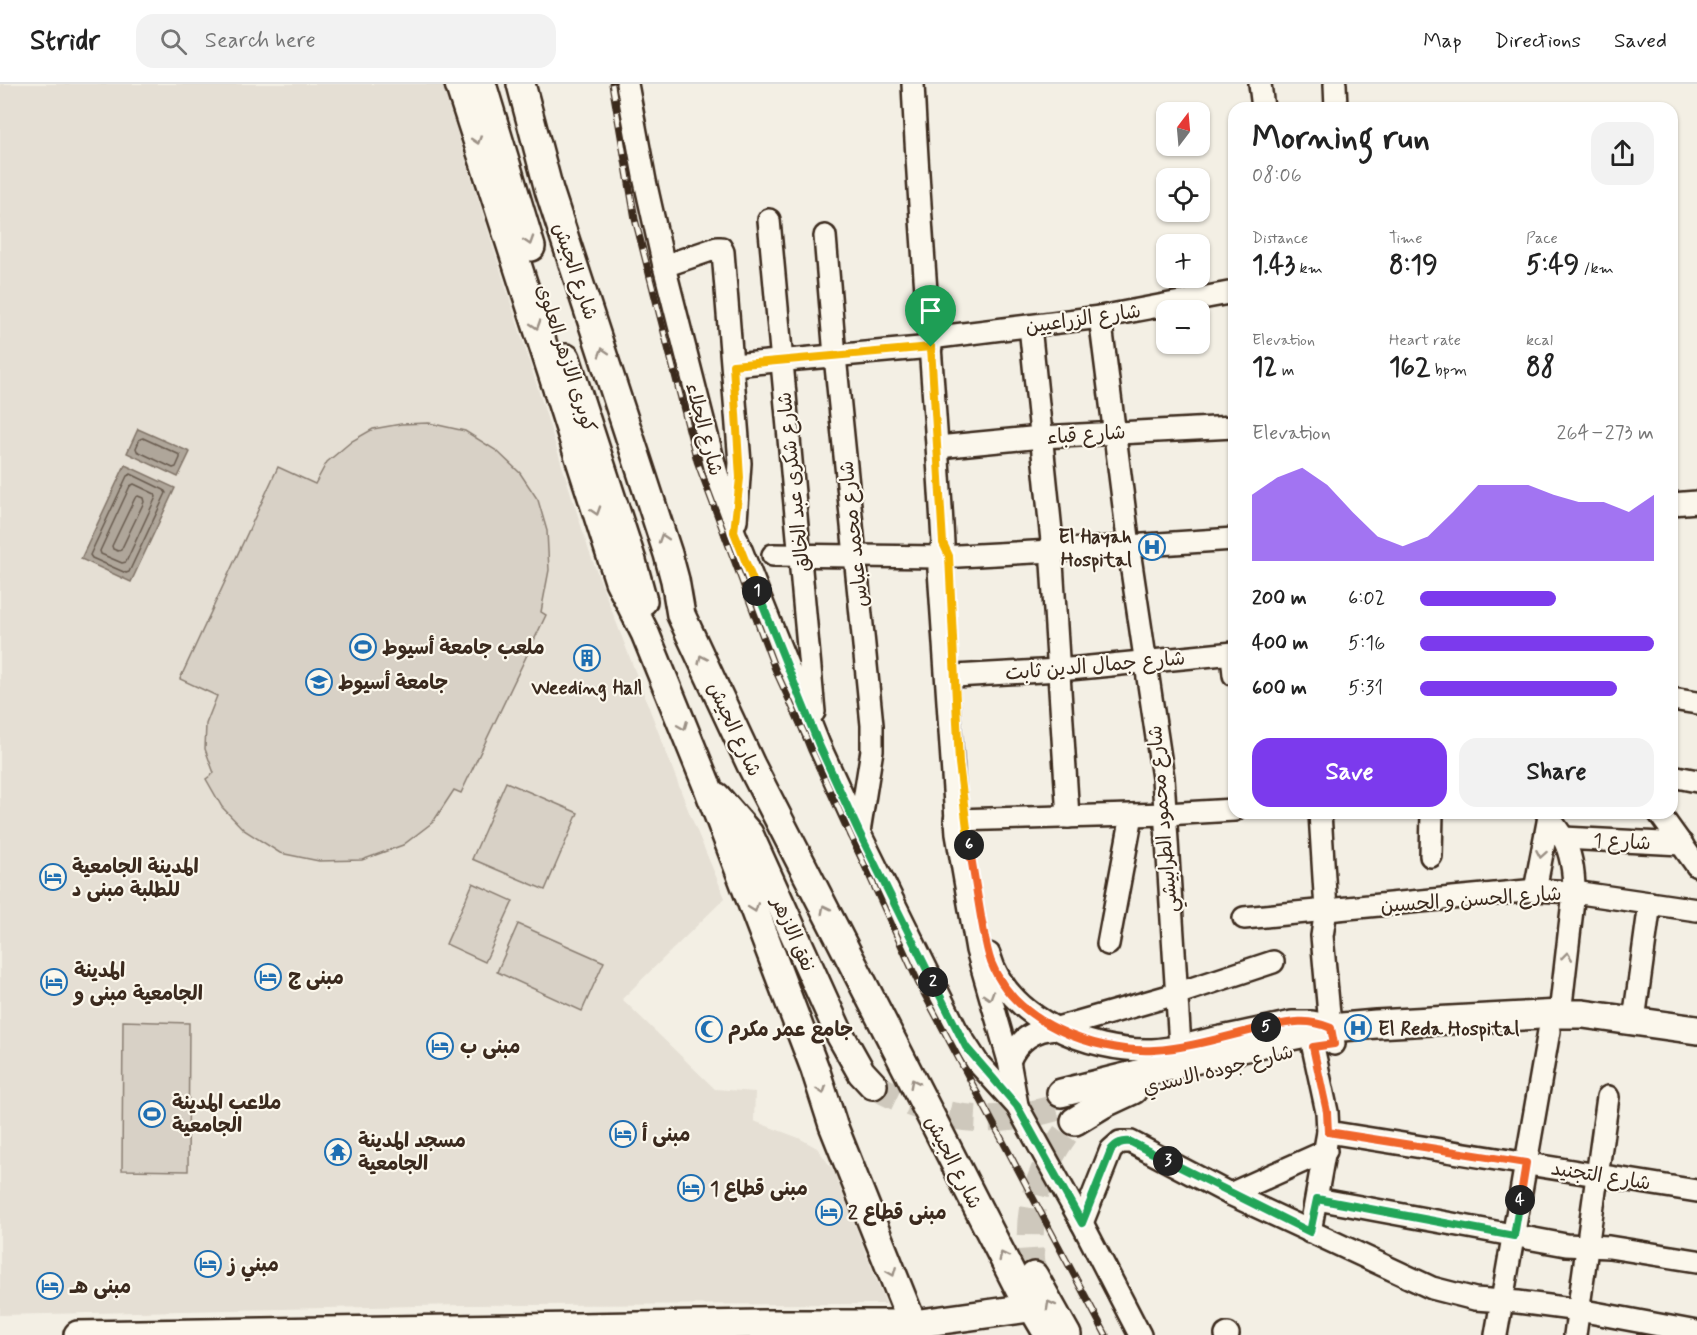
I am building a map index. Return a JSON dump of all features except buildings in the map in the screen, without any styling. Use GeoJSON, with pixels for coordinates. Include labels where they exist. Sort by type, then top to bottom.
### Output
{"type":"FeatureCollection","features":[{"type":"Feature","properties":{"kind":"main road"},"geometry":{"type":"LineString","coordinates":[[459,84],[619,581],[645,633],[708,788],[815,1069],[833,1125],[911,1331]]}},
{"type":"Feature","properties":{"kind":"main road","name":"كوبرى الازهر العلوى"},"geometry":{"type":"LineString","coordinates":[[482,84],[526,232],[641,559],[681,615]]}},
{"type":"Feature","properties":{"kind":"main road","name":"كوبرى الازهر العلوى"},"geometry":{"type":"LineString","coordinates":[[501,84],[641,559],[645,633]]}},
{"type":"Feature","properties":{"kind":"main road","name":"شارع الجيش"},"geometry":{"type":"LineString","coordinates":[[521,84],[549,190],[672,567],[681,615],[751,765],[1037,1322]]}},
{"type":"Feature","properties":{"kind":"main road","name":"نفق الازهر"},"geometry":{"type":"LineString","coordinates":[[708,788],[740,821],[749,834],[838,1031],[861,1072],[876,1077],[751,802],[751,765]]}},
{"type":"Feature","properties":{"kind":"main road","name":"شارع جوده الاسدي"},"geometry":{"type":"LineString","coordinates":[[1066,1107],[1103,1104],[1140,1081],[1326,1040],[1379,1039],[1554,1022],[1634,1020],[1697,1030]]}},
{"type":"Feature","properties":{"kind":"main road","name":"شارع جوده الاسدي"},"geometry":{"type":"LineString","coordinates":[[1554,1022],[1599,1032],[1697,1047]]}},
{"type":"Feature","properties":{"kind":"main road"},"geometry":{"type":"LineString","coordinates":[[1034,1276],[1067,1335]]}},
{"type":"Feature","properties":{"kind":"main road"},"geometry":{"type":"LineString","coordinates":[[78,1335],[477,1332],[761,1324],[911,1331],[1037,1322]]}},
{"type":"Feature","properties":{"kind":"main road"},"geometry":{"type":"LineString","coordinates":[[969,1335],[1037,1322]]}},
{"type":"Feature","properties":{"kind":"street","name":"شارع الجلاء"},"geometry":{"type":"LineString","coordinates":[[627,84],[664,266],[698,404],[734,532],[819,745],[859,832],[966,1047],[1017,1106],[1082,1223],[1140,1335]]}},
{"type":"Feature","properties":{"kind":"street","name":"شارع الجلاء"},"geometry":{"type":"LineString","coordinates":[[913,84],[938,447],[960,820],[977,950],[1009,1061],[1017,1106]]}},
{"type":"Feature","properties":{"kind":"street"},"geometry":{"type":"LineString","coordinates":[[1260,84],[1262,102]]}},
{"type":"Feature","properties":{"kind":"street"},"geometry":{"type":"LineString","coordinates":[[1335,84],[1336,102]]}},
{"type":"Feature","properties":{"kind":"street","name":"شارع شكرى عبد الخالق"},"geometry":{"type":"LineString","coordinates":[[769,220],[812,696],[819,745]]}},
{"type":"Feature","properties":{"kind":"street","name":"شارع محمد عباس"},"geometry":{"type":"LineString","coordinates":[[825,236],[872,738],[859,832]]}},
{"type":"Feature","properties":{"kind":"street"},"geometry":{"type":"LineString","coordinates":[[664,266],[717,248],[722,249],[733,365],[740,478],[734,532]]}},
{"type":"Feature","properties":{"kind":"street","name":"شارع الزراعيين"},"geometry":{"type":"LineString","coordinates":[[733,365],[835,356],[1100,317],[1228,293]]}},
{"type":"Feature","properties":{"kind":"street","name":"شارع محمود الطرابيشي"},"geometry":{"type":"LineString","coordinates":[[1100,317],[1166,814],[1180,1046]]}},
{"type":"Feature","properties":{"kind":"street"},"geometry":{"type":"LineString","coordinates":[[1030,326],[1053,557],[1068,817]]}},
{"type":"Feature","properties":{"kind":"street","name":"شارع قباء"},"geometry":{"type":"LineString","coordinates":[[938,447],[1041,436],[1228,427]]}},
{"type":"Feature","properties":{"kind":"street"},"geometry":{"type":"LineString","coordinates":[[1678,504],[1697,502]]}},
{"type":"Feature","properties":{"kind":"street"},"geometry":{"type":"LineString","coordinates":[[1678,517],[1697,515]]}},
{"type":"Feature","properties":{"kind":"street"},"geometry":{"type":"LineString","coordinates":[[773,555],[944,559],[1053,557],[1228,540]]}},
{"type":"Feature","properties":{"kind":"street"},"geometry":{"type":"LineString","coordinates":[[1130,551],[1228,552]]}},
{"type":"Feature","properties":{"kind":"street","name":"شارع الجلاء"},"geometry":{"type":"LineString","coordinates":[[944,559],[955,676],[960,820],[991,961],[1006,989],[1016,1001],[1029,1012],[1057,1028]]}},
{"type":"Feature","properties":{"kind":"street","name":"شارع جمال الدين ثابت"},"geometry":{"type":"LineString","coordinates":[[955,676],[1059,670],[1228,654]]}},
{"type":"Feature","properties":{"kind":"street"},"geometry":{"type":"LineString","coordinates":[[1678,700],[1697,703]]}},
{"type":"Feature","properties":{"kind":"street"},"geometry":{"type":"LineString","coordinates":[[1678,777],[1697,781]]}},
{"type":"Feature","properties":{"kind":"street"},"geometry":{"type":"LineString","coordinates":[[960,820],[1228,810]]}},
{"type":"Feature","properties":{"kind":"street"},"geometry":{"type":"LineString","coordinates":[[1107,944],[1132,815]]}},
{"type":"Feature","properties":{"kind":"street"},"geometry":{"type":"LineString","coordinates":[[1310,1232],[1327,1142],[1322,936],[1326,910],[1320,819]]}},
{"type":"Feature","properties":{"kind":"street"},"geometry":{"type":"LineString","coordinates":[[1431,856],[1432,819]]}},
{"type":"Feature","properties":{"kind":"street"},"geometry":{"type":"LineString","coordinates":[[1535,890],[1547,819]]}},
{"type":"Feature","properties":{"kind":"street"},"geometry":{"type":"LineString","coordinates":[[1496,1335],[1526,1163],[1554,1022],[1575,892],[1572,864],[1563,838],[1551,819]]}},
{"type":"Feature","properties":{"kind":"street"},"geometry":{"type":"LineString","coordinates":[[1663,819],[1697,866]]}},
{"type":"Feature","properties":{"kind":"street","name":"شارع 1"},"geometry":{"type":"LineString","coordinates":[[1563,838],[1682,844]]}},
{"type":"Feature","properties":{"kind":"street","name":"شارع الحسن و الحسين"},"geometry":{"type":"LineString","coordinates":[[1244,918],[1535,890],[1575,892],[1697,910]]}},
{"type":"Feature","properties":{"kind":"street"},"geometry":{"type":"LineString","coordinates":[[1634,1020],[1650,903]]}},
{"type":"Feature","properties":{"kind":"street"},"geometry":{"type":"LineString","coordinates":[[1009,1061],[1012,1053],[1024,1039],[1039,1031],[1176,994],[1273,962]]}},
{"type":"Feature","properties":{"kind":"street","name":"شارع جوده الاسدي"},"geometry":{"type":"LineString","coordinates":[[1057,1028],[1089,1040],[1124,1048],[1152,1050],[1292,1022],[1312,1022],[1326,1040]]}},
{"type":"Feature","properties":{"kind":"street"},"geometry":{"type":"LineString","coordinates":[[1575,1335],[1608,1097]]}},
{"type":"Feature","properties":{"kind":"street"},"geometry":{"type":"LineString","coordinates":[[1082,1223],[1111,1150],[1115,1145],[1125,1141],[1131,1142],[1230,1194],[1432,1288],[1475,1299],[1578,1310],[1697,1332]]}},
{"type":"Feature","properties":{"kind":"street"},"geometry":{"type":"LineString","coordinates":[[1230,1194],[1327,1142]]}},
{"type":"Feature","properties":{"kind":"street","name":"شارع التجنيد"},"geometry":{"type":"LineString","coordinates":[[1327,1142],[1526,1163],[1697,1191]]}},
{"type":"Feature","properties":{"kind":"street"},"geometry":{"type":"LineString","coordinates":[[1317,1199],[1566,1245],[1609,1247],[1697,1261]]}},
{"type":"Feature","properties":{"kind":"shaded area","name":"جامعة أسيوط"},"geometry":{"type":"Polygon","coordinates":[[[0,84],[442,84],[589,551],[689,812],[725,898],[622,999],[715,1089],[755,1092],[754,1121],[799,1138],[817,1148],[833,1170],[886,1304],[461,1305],[0,1315],[0,84]]]}},
{"type":"Feature","properties":{"kind":"shaded area","name":"ملعب جامعة أسيوط"},"geometry":{"type":"Polygon","coordinates":[[[429,423],[465,431],[497,451],[520,473],[538,500],[547,531],[549,570],[541,612],[546,615],[461,793],[454,790],[433,822],[403,845],[362,860],[319,861],[280,853],[244,830],[222,807],[206,779],[214,773],[205,749],[206,724],[217,696],[180,679],[278,467],[315,484],[327,462],[352,441],[373,429],[401,424],[429,423]]]}},
{"type":"Feature","properties":{"kind":"shaded area"},"geometry":{"type":"Polygon","coordinates":[[[506,782],[578,813],[545,890],[472,859],[506,782]]]}},
{"type":"Feature","properties":{"kind":"shaded area"},"geometry":{"type":"Polygon","coordinates":[[[473,883],[513,901],[485,962],[446,944],[473,883]]]}},
{"type":"Feature","properties":{"kind":"shaded area"},"geometry":{"type":"Polygon","coordinates":[[[518,924],[604,962],[582,1011],[497,972],[518,924]]]}},
{"type":"Feature","properties":{"kind":"shaded area"},"geometry":{"type":"Polygon","coordinates":[[[123,1021],[189,1023],[188,1171],[122,1170],[123,1021]]]}},
{"type":"Feature","properties":{"kind":"water"},"geometry":{"type":"Polygon","coordinates":[[[138,429],[190,452],[178,477],[127,453],[138,429]]]}},
{"type":"Feature","properties":{"kind":"water"},"geometry":{"type":"Polygon","coordinates":[[[125,465],[175,488],[131,582],[81,559],[125,465]]]}},
{"type":"Feature","properties":{"kind":"tunnel"},"geometry":{"type":"LineString","coordinates":[[873,1085],[920,1107],[965,1118],[1011,1117],[1062,1106]]}},
{"type":"Feature","properties":{"kind":"tunnel"},"geometry":{"type":"LineString","coordinates":[[1034,1276],[1030,1233],[1036,1194],[1051,1157],[1075,1121]]}},
{"type":"Feature","properties":{"kind":"railway"},"geometry":{"type":"LineString","coordinates":[[612,84],[635,219],[697,461],[775,669],[918,982],[1106,1335]]}},
{"type":"Feature","properties":{"kind":"place","name":"El Hayah Hospital"},"geometry":{"type":"Point","coordinates":[1152,547]}},
{"type":"Feature","properties":{"kind":"place","name":"ملعب جامعة أسيوط"},"geometry":{"type":"Point","coordinates":[363,647]}},
{"type":"Feature","properties":{"kind":"place","name":"Weeding Hall"},"geometry":{"type":"Point","coordinates":[587,658]}},
{"type":"Feature","properties":{"kind":"place","name":"جامعة أسيوط"},"geometry":{"type":"Point","coordinates":[319,682]}},
{"type":"Feature","properties":{"kind":"place","name":"المدينة الجامعية للطلبة مبنى د"},"geometry":{"type":"Point","coordinates":[53,877]}},
{"type":"Feature","properties":{"kind":"place","name":"مبنى ج"},"geometry":{"type":"Point","coordinates":[268,977]}},
{"type":"Feature","properties":{"kind":"place","name":"المدينة الجامعية مبنى و"},"geometry":{"type":"Point","coordinates":[54,982]}},
{"type":"Feature","properties":{"kind":"place","name":"El Reda Hospital"},"geometry":{"type":"Point","coordinates":[1358,1028]}},
{"type":"Feature","properties":{"kind":"place","name":"جامع عمر مكرم"},"geometry":{"type":"Point","coordinates":[709,1029]}},
{"type":"Feature","properties":{"kind":"place","name":"مبنى ب"},"geometry":{"type":"Point","coordinates":[440,1046]}},
{"type":"Feature","properties":{"kind":"place","name":"ملاعب المدينة الجامعية"},"geometry":{"type":"Point","coordinates":[152,1114]}},
{"type":"Feature","properties":{"kind":"place","name":"مبنى أ"},"geometry":{"type":"Point","coordinates":[623,1134]}},
{"type":"Feature","properties":{"kind":"place","name":"مسجد المدينة الجامعية"},"geometry":{"type":"Point","coordinates":[338,1152]}},
{"type":"Feature","properties":{"kind":"place","name":"مبنى قطاع 1"},"geometry":{"type":"Point","coordinates":[691,1188]}},
{"type":"Feature","properties":{"kind":"place","name":"مبنى قطاع 2"},"geometry":{"type":"Point","coordinates":[829,1212]}},
{"type":"Feature","properties":{"kind":"place","name":"مبني ز"},"geometry":{"type":"Point","coordinates":[208,1264]}},
{"type":"Feature","properties":{"kind":"place","name":"مبنى هـ"},"geometry":{"type":"Point","coordinates":[50,1286]}},
{"type":"Feature","properties":{"kind":"route"},"geometry":{"type":"LineString","coordinates":[[931,347],[943,543],[949,556],[964,820],[986,946],[997,976],[1016,1001],[1042,1021],[1110,1046],[1152,1050],[1302,1021],[1331,1028],[1334,1044],[1313,1047],[1327,1112],[1328,1132],[1526,1163],[1514,1236],[1317,1199],[1310,1232],[1125,1141],[1115,1145],[1111,1150],[1082,1223],[1017,1106],[966,1047],[859,832],[819,745],[734,532],[740,463],[733,365],[931,347]]}}]}
